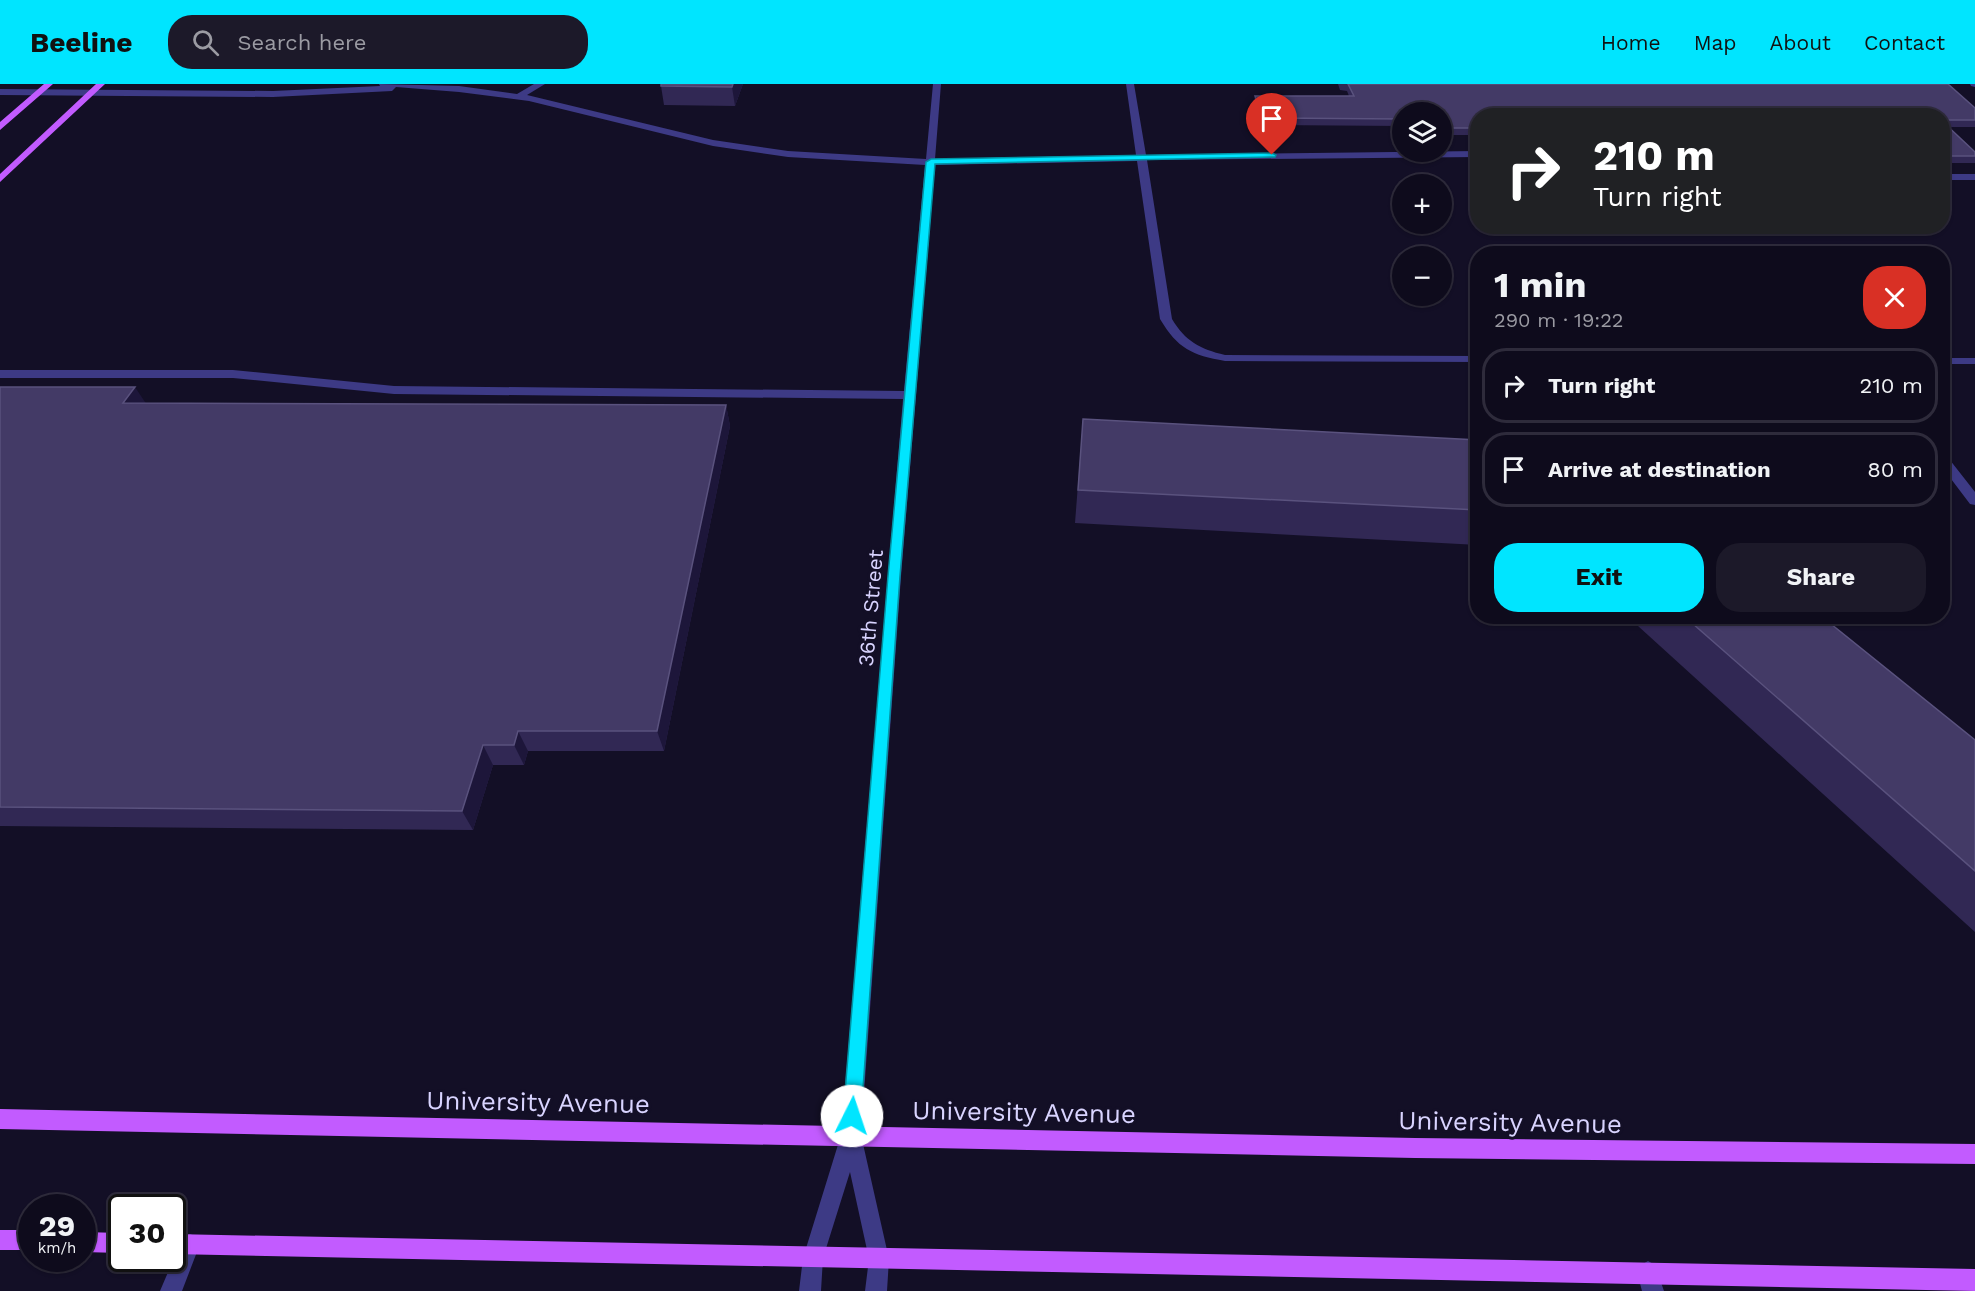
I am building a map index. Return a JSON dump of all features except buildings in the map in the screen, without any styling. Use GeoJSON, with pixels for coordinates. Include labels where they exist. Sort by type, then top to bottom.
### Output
{"type":"FeatureCollection","features":[{"type":"Feature","properties":{"kind":"main road"},"geometry":{"type":"LineString","coordinates":[[0,127],[49,84]]}},
{"type":"Feature","properties":{"kind":"main road"},"geometry":{"type":"LineString","coordinates":[[0,179],[101,84]]}},
{"type":"Feature","properties":{"kind":"main road","name":"University Avenue"},"geometry":{"type":"LineString","coordinates":[[0,1119],[1414,1148],[1975,1154]]}},
{"type":"Feature","properties":{"kind":"main road"},"geometry":{"type":"LineString","coordinates":[[0,1240],[18,1240]]}},
{"type":"Feature","properties":{"kind":"main road"},"geometry":{"type":"LineString","coordinates":[[186,1244],[879,1259],[1650,1282],[1975,1280]]}},
{"type":"Feature","properties":{"kind":"street"},"geometry":{"type":"LineString","coordinates":[[383,84],[519,96],[713,142],[772,153],[931,162],[1142,157],[1470,154]]}},
{"type":"Feature","properties":{"kind":"street"},"geometry":{"type":"LineString","coordinates":[[519,96],[541,84]]}},
{"type":"Feature","properties":{"kind":"street","name":"36th Street"},"geometry":{"type":"LineString","coordinates":[[851,1135],[910,395],[938,84]]}},
{"type":"Feature","properties":{"kind":"street"},"geometry":{"type":"LineString","coordinates":[[1130,84],[1166,319],[1175,336],[1184,345],[1200,353],[1225,358],[1470,359]]}},
{"type":"Feature","properties":{"kind":"street"},"geometry":{"type":"LineString","coordinates":[[0,92],[273,94],[422,87]]}},
{"type":"Feature","properties":{"kind":"street"},"geometry":{"type":"LineString","coordinates":[[1950,177],[1975,177]]}},
{"type":"Feature","properties":{"kind":"street"},"geometry":{"type":"LineString","coordinates":[[1950,361],[1975,361]]}},
{"type":"Feature","properties":{"kind":"street"},"geometry":{"type":"LineString","coordinates":[[0,375],[233,374],[394,390],[910,395]]}},
{"type":"Feature","properties":{"kind":"street"},"geometry":{"type":"LineString","coordinates":[[1950,466],[1968,484],[1975,501]]}},
{"type":"Feature","properties":{"kind":"street"},"geometry":{"type":"LineString","coordinates":[[810,1291],[813,1258],[851,1135]]}},
{"type":"Feature","properties":{"kind":"street"},"geometry":{"type":"LineString","coordinates":[[851,1135],[879,1259],[876,1291]]}},
{"type":"Feature","properties":{"kind":"street"},"geometry":{"type":"LineString","coordinates":[[171,1291],[175,1272]]}},
{"type":"Feature","properties":{"kind":"route"},"geometry":{"type":"LineString","coordinates":[[852,1116],[894,576],[931,162],[1272,155]]}}]}
